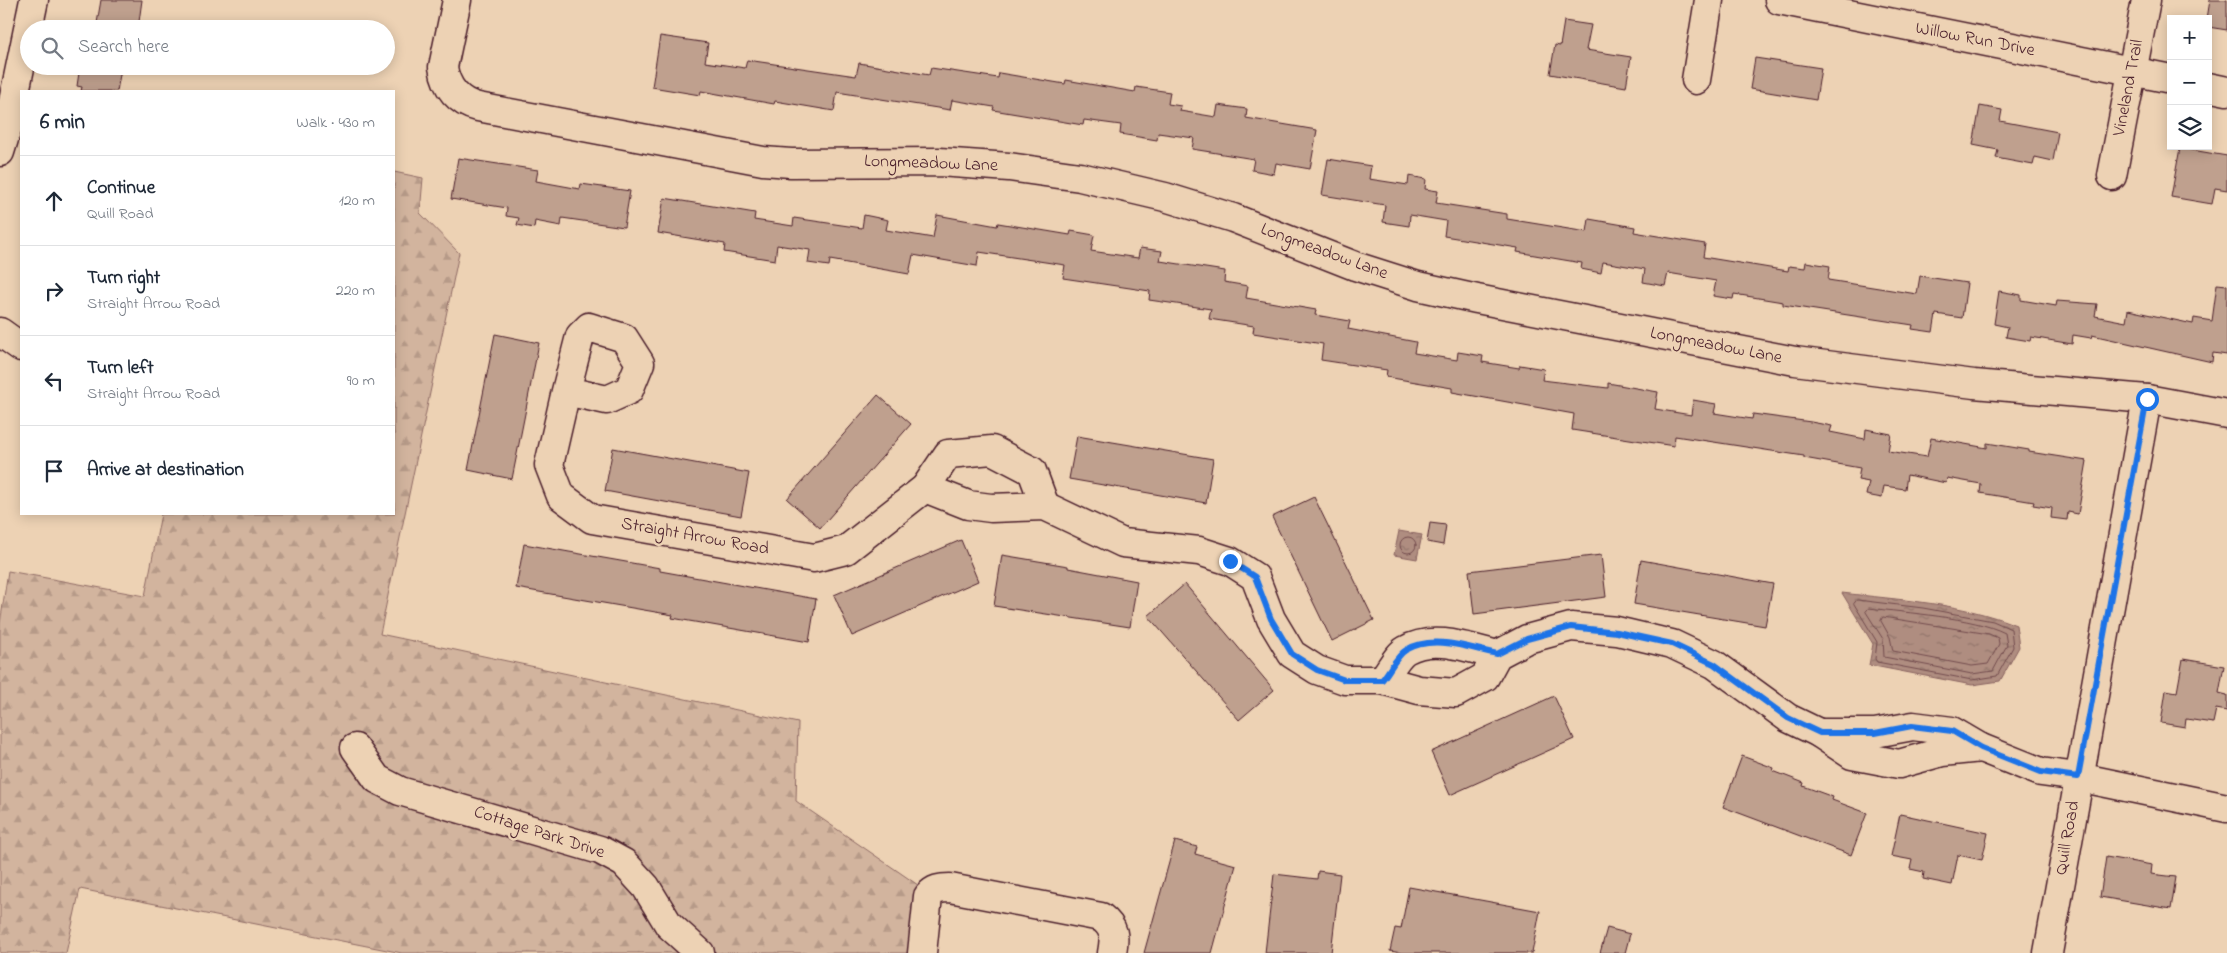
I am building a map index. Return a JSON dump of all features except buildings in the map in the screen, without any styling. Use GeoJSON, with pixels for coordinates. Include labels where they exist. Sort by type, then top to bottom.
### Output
{"type":"FeatureCollection","features":[{"type":"Feature","properties":{"kind":"street"},"geometry":{"type":"LineString","coordinates":[[30,20],[34,0]]}},
{"type":"Feature","properties":{"kind":"street","name":"Longmeadow Lane"},"geometry":{"type":"LineString","coordinates":[[458,0],[443,67],[447,82],[455,94],[466,102],[478,107],[763,161],[791,163],[939,162],[1009,167],[1080,177],[1165,197],[1233,218],[1355,266],[1418,286],[1477,299],[1794,361],[1955,382],[2147,399],[2227,414]]}},
{"type":"Feature","properties":{"kind":"street"},"geometry":{"type":"LineString","coordinates":[[1696,80],[1709,0]]}},
{"type":"Feature","properties":{"kind":"street","name":"Willow Run Drive"},"geometry":{"type":"LineString","coordinates":[[1779,0],[2167,78]]}},
{"type":"Feature","properties":{"kind":"street","name":"Vineland Trail"},"geometry":{"type":"LineString","coordinates":[[2112,176],[2146,0]]}},
{"type":"Feature","properties":{"kind":"street"},"geometry":{"type":"LineString","coordinates":[[0,152],[8,126],[20,68]]}},
{"type":"Feature","properties":{"kind":"street"},"geometry":{"type":"LineString","coordinates":[[2212,88],[2227,91]]}},
{"type":"Feature","properties":{"kind":"street"},"geometry":{"type":"LineString","coordinates":[[0,332],[20,345]]}},
{"type":"Feature","properties":{"kind":"street","name":"Straight Arrow Road"},"geometry":{"type":"LineString","coordinates":[[566,391],[548,465],[561,496],[592,519],[814,558],[846,550],[925,488],[948,454],[992,450],[1032,471],[1046,506]]}},
{"type":"Feature","properties":{"kind":"street","name":"Quill Road"},"geometry":{"type":"LineString","coordinates":[[2048,953],[2147,399]]}},
{"type":"Feature","properties":{"kind":"street"},"geometry":{"type":"LineString","coordinates":[[925,488],[968,505],[991,508],[1046,506],[1123,543],[1200,551],[1230,561],[1255,577],[1271,619],[1292,654],[1317,670],[1345,680],[1382,680],[1419,690],[1456,693],[1485,677],[1497,654],[1527,639],[1571,627],[1617,632],[1672,644],[1714,664],[1788,718],[1820,733],[1875,733],[1912,726],[1952,731],[1981,748],[2041,772],[2078,777],[2227,808]]}},
{"type":"Feature","properties":{"kind":"street"},"geometry":{"type":"LineString","coordinates":[[1382,680],[1405,650],[1431,642],[1497,654]]}},
{"type":"Feature","properties":{"kind":"street","name":"Cottage Park Drive"},"geometry":{"type":"LineString","coordinates":[[355,748],[377,780],[400,791],[600,850],[624,863],[646,887],[668,925],[700,953]]}},
{"type":"Feature","properties":{"kind":"street"},"geometry":{"type":"LineString","coordinates":[[922,953],[928,896],[932,891],[950,888],[1101,917],[1110,924],[1115,936],[1112,953]]}},
{"type":"Feature","properties":{"kind":"green space"},"geometry":{"type":"Polygon","coordinates":[[[395,172],[423,178],[420,213],[459,253],[380,634],[798,723],[796,801],[931,894],[921,953],[402,953],[80,889],[66,953],[0,953],[0,624],[8,571],[145,596],[161,515],[395,515],[395,172]]]}},
{"type":"Feature","properties":{"kind":"water"},"geometry":{"type":"Polygon","coordinates":[[[1399,531],[1422,535],[1417,559],[1394,555],[1399,531]]]}},
{"type":"Feature","properties":{"kind":"water"},"geometry":{"type":"Polygon","coordinates":[[[1842,593],[1930,603],[1995,618],[2016,625],[2019,647],[2000,681],[1972,685],[1869,665],[1873,644],[1842,593]]]}},
{"type":"Feature","properties":{"kind":"route"},"geometry":{"type":"LineString","coordinates":[[1230,561],[1255,577],[1271,619],[1292,654],[1317,670],[1345,680],[1382,680],[1405,650],[1431,642],[1497,654],[1527,639],[1571,627],[1617,632],[1672,644],[1714,664],[1788,718],[1820,733],[1875,733],[1912,726],[1952,731],[1981,748],[2041,772],[2078,777],[2147,399]]}}]}
